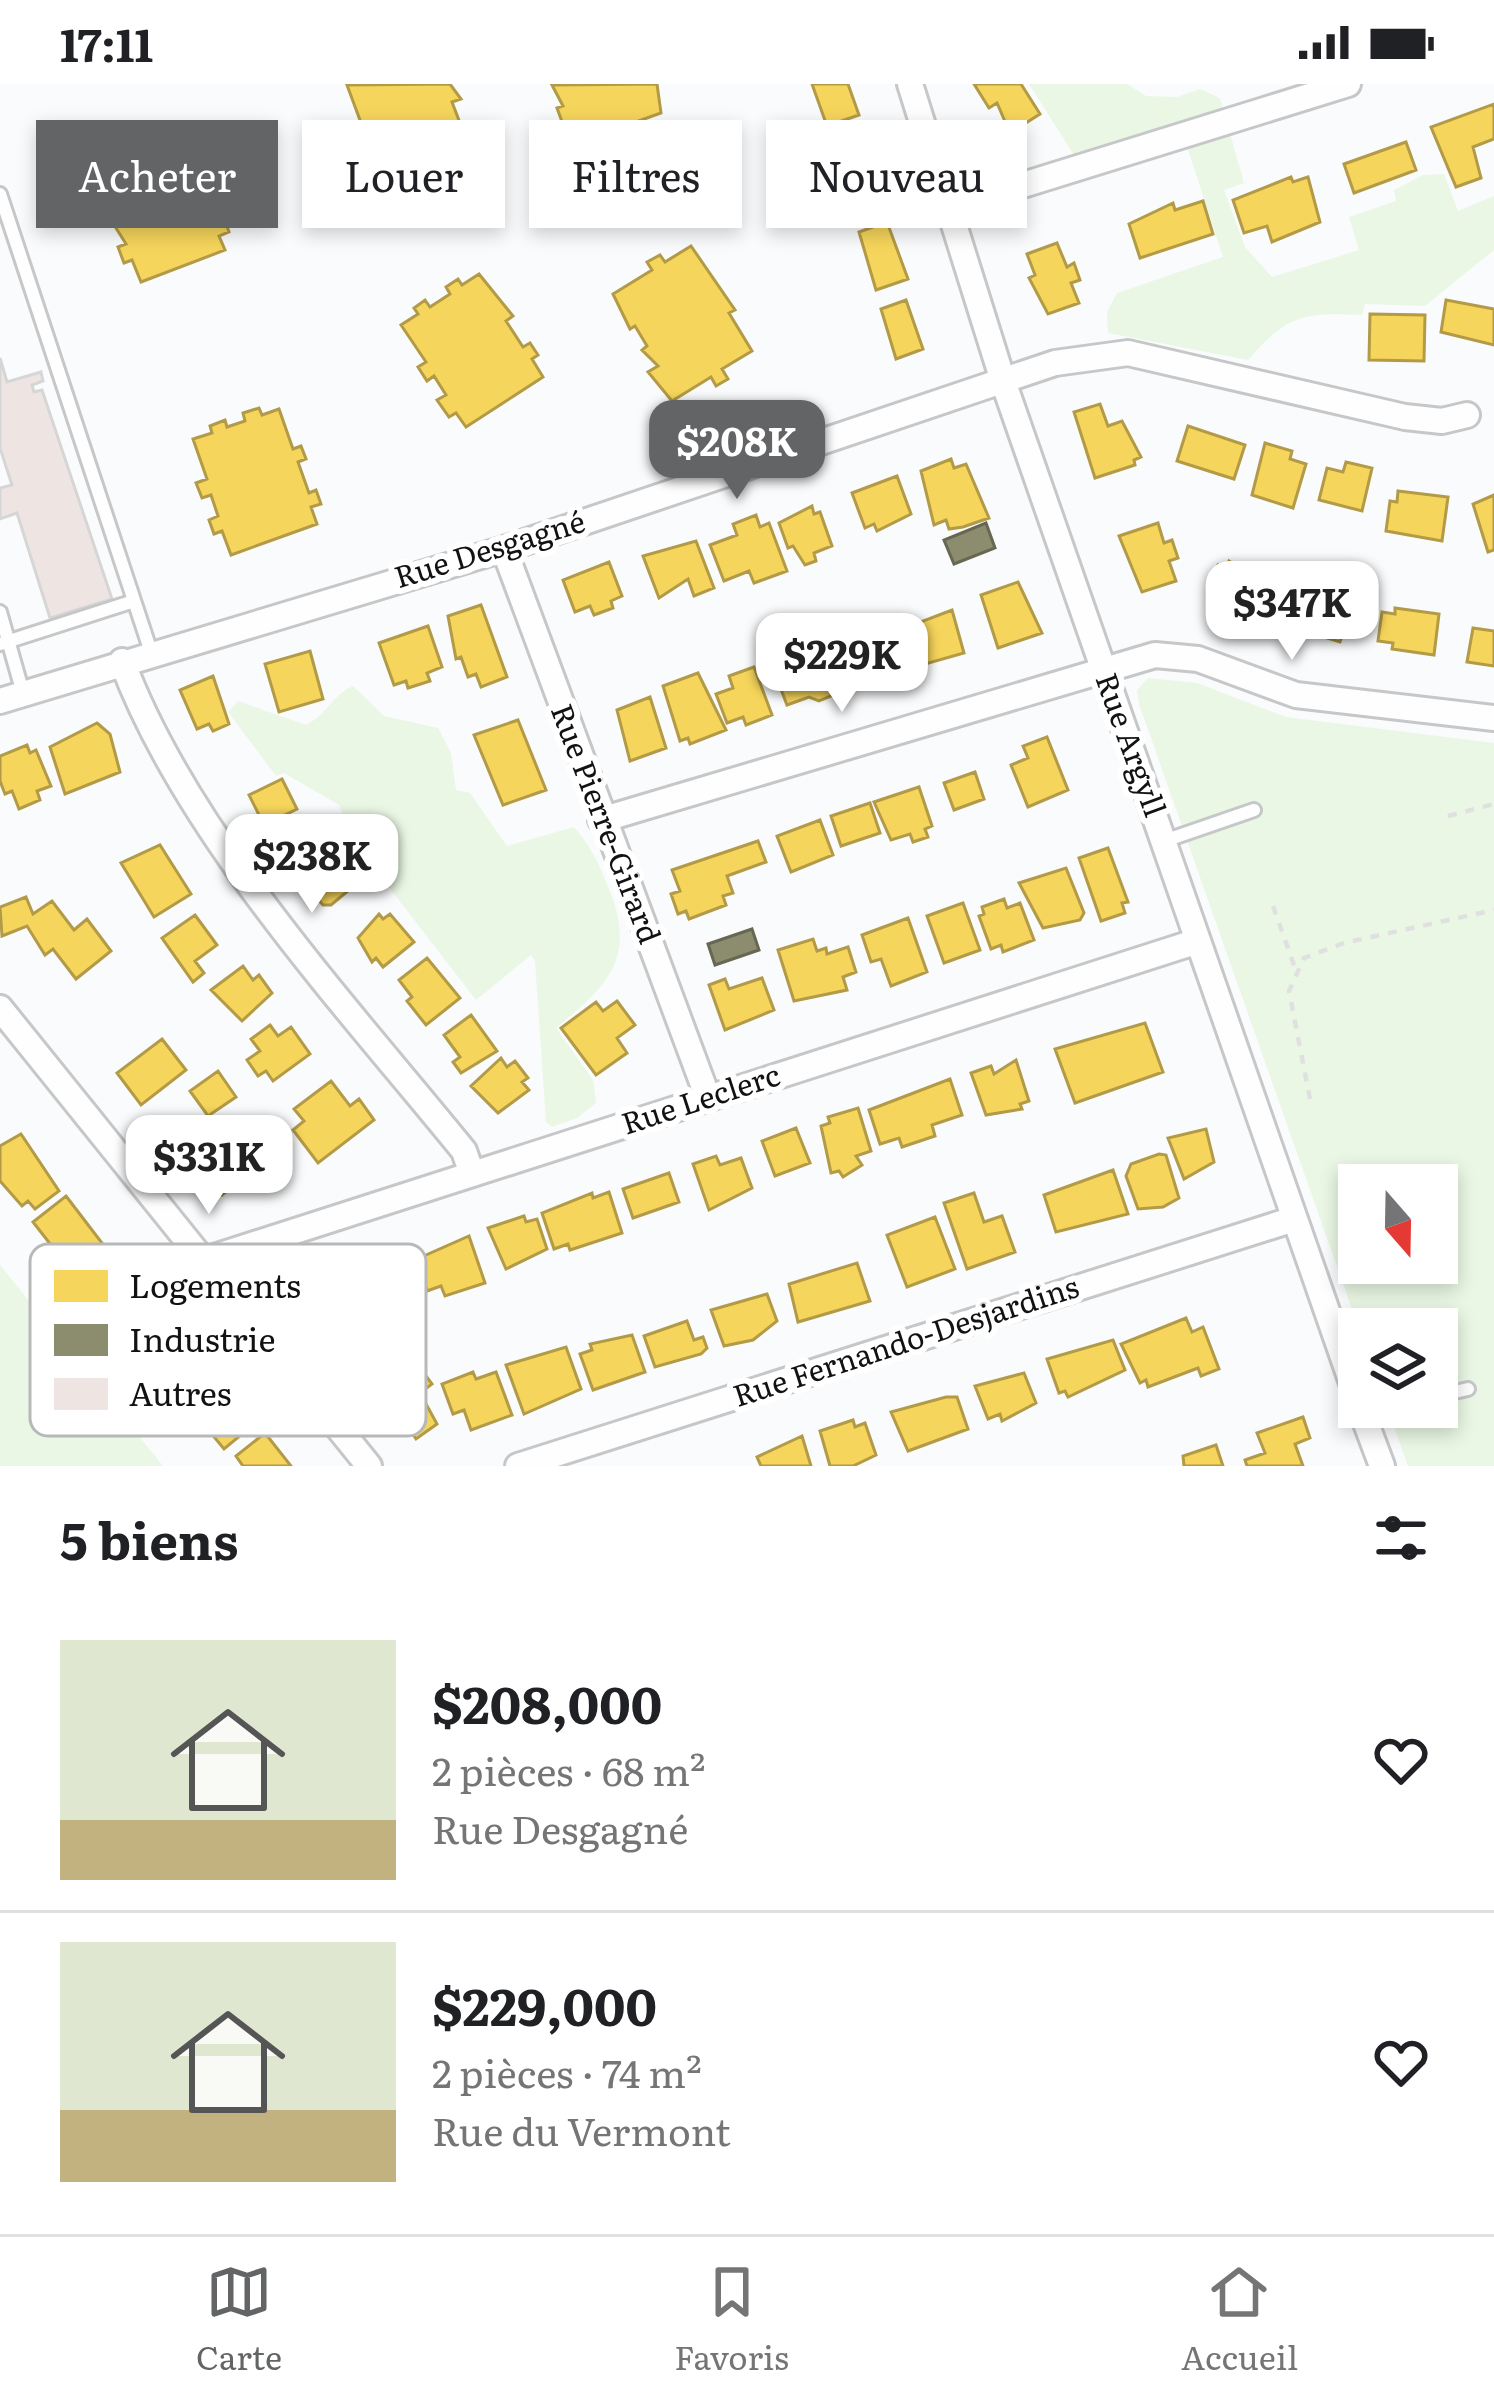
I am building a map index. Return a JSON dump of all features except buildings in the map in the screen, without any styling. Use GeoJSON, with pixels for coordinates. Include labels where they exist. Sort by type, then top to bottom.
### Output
{"type":"FeatureCollection","features":[{"type":"Feature","properties":{"kind":"street","name":"Rue Argyll"},"geometry":{"type":"LineString","coordinates":[[910,84],[922,120]]}},
{"type":"Feature","properties":{"kind":"street"},"geometry":{"type":"LineString","coordinates":[[1027,181],[1279,94],[1339,85]]}},
{"type":"Feature","properties":{"kind":"street","name":"Rue Argyll"},"geometry":{"type":"LineString","coordinates":[[958,228],[1003,381],[1338,1343]]}},
{"type":"Feature","properties":{"kind":"street","name":"Rue Desgagné"},"geometry":{"type":"LineString","coordinates":[[12,697],[504,548],[1055,363],[1128,353],[1405,417],[1442,421],[1467,415]]}},
{"type":"Feature","properties":{"kind":"street","name":"Rue Pierre-Girard"},"geometry":{"type":"LineString","coordinates":[[504,548],[708,1098]]}},
{"type":"Feature","properties":{"kind":"street"},"geometry":{"type":"LineString","coordinates":[[602,820],[1102,668],[1178,655],[1295,695],[1494,718]]}},
{"type":"Feature","properties":{"kind":"street"},"geometry":{"type":"LineString","coordinates":[[122,661],[159,746],[279,923],[464,1151],[472,1174]]}},
{"type":"Feature","properties":{"kind":"street","name":"Rue Leclerc"},"geometry":{"type":"LineString","coordinates":[[255,1244],[1198,941]]}},
{"type":"Feature","properties":{"kind":"street"},"geometry":{"type":"LineString","coordinates":[[0,1008],[192,1244]]}},
{"type":"Feature","properties":{"kind":"street","name":"Rue Fernando-Desjardins"},"geometry":{"type":"LineString","coordinates":[[518,1466],[1294,1219]]}},
{"type":"Feature","properties":{"kind":"street","name":"Rue Argyll"},"geometry":{"type":"LineString","coordinates":[[1368,1428],[1382,1466]]}},
{"type":"Feature","properties":{"kind":"street"},"geometry":{"type":"LineString","coordinates":[[345,1436],[369,1466]]}},
{"type":"Feature","properties":{"kind":"lane"},"geometry":{"type":"LineString","coordinates":[[0,194],[151,652]]}},
{"type":"Feature","properties":{"kind":"lane"},"geometry":{"type":"LineString","coordinates":[[4,643],[134,601]]}},
{"type":"Feature","properties":{"kind":"lane"},"geometry":{"type":"LineString","coordinates":[[0,613],[12,697]]}},
{"type":"Feature","properties":{"kind":"lane"},"geometry":{"type":"LineString","coordinates":[[1164,841],[1254,810]]}},
{"type":"Feature","properties":{"kind":"lane"},"geometry":{"type":"LineString","coordinates":[[1458,1391],[1468,1389]]}},
{"type":"Feature","properties":{"kind":"path"},"geometry":{"type":"LineString","coordinates":[[1448,816],[1494,804]]}},
{"type":"Feature","properties":{"kind":"path"},"geometry":{"type":"LineString","coordinates":[[1273,905],[1296,970]]}},
{"type":"Feature","properties":{"kind":"path"},"geometry":{"type":"LineString","coordinates":[[1310,1099],[1289,991],[1304,958],[1330,947],[1494,910]]}},
{"type":"Feature","properties":{"kind":"green space"},"geometry":{"type":"Polygon","coordinates":[[[1029,84],[1127,84],[1146,96],[1177,97],[1200,89],[1220,98],[1244,183],[1224,190],[1245,247],[1272,277],[1359,250],[1349,217],[1396,201],[1394,190],[1423,175],[1444,174],[1458,211],[1494,196],[1494,250],[1425,306],[1365,304],[1362,315],[1310,316],[1286,325],[1248,360],[1108,333],[1107,312],[1117,293],[1223,257],[1179,122],[1074,155],[1029,84]]]}},
{"type":"Feature","properties":{"kind":"green space"},"geometry":{"type":"Polygon","coordinates":[[[1148,678],[1197,683],[1286,717],[1494,743],[1494,1466],[1408,1466],[1394,1428],[1458,1428],[1458,1308],[1352,1308],[1343,1284],[1458,1284],[1458,1164],[1338,1164],[1338,1269],[1137,690],[1148,678]]]}},
{"type":"Feature","properties":{"kind":"green space"},"geometry":{"type":"Polygon","coordinates":[[[353,686],[384,716],[438,728],[451,753],[456,790],[470,793],[507,846],[574,827],[596,859],[611,894],[620,937],[618,955],[602,985],[556,1028],[593,1080],[596,1103],[577,1118],[552,1127],[546,1122],[531,955],[476,1000],[354,842],[339,805],[284,773],[276,776],[228,712],[238,701],[306,725],[353,686]]]}},
{"type":"Feature","properties":{"kind":"green space"},"geometry":{"type":"Polygon","coordinates":[[[0,1265],[30,1302],[30,1436],[139,1436],[163,1466],[0,1466],[0,1265]]]}}]}
